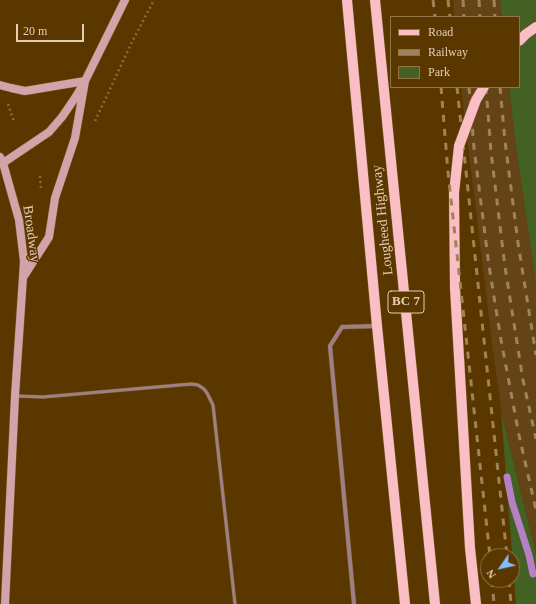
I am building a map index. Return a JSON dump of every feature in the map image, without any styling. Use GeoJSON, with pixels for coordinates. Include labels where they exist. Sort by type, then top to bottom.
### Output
{"type":"FeatureCollection","features":[{"type":"Feature","properties":{"kind":"main road","name":"Lougheed Highway"},"geometry":{"type":"LineString","coordinates":[[347,0],[377,326],[405,604]]}},
{"type":"Feature","properties":{"kind":"main road","name":"Lougheed Highway"},"geometry":{"type":"LineString","coordinates":[[376,0],[435,604]]}},
{"type":"Feature","properties":{"kind":"main road"},"geometry":{"type":"LineString","coordinates":[[520,41],[526,34],[536,27]]}},
{"type":"Feature","properties":{"kind":"main road"},"geometry":{"type":"LineString","coordinates":[[476,604],[470,548],[455,288],[454,193],[459,146],[476,100],[483,88]]}},
{"type":"Feature","properties":{"kind":"street"},"geometry":{"type":"LineString","coordinates":[[1,160],[49,132],[62,117],[85,81],[124,0]]}},
{"type":"Feature","properties":{"kind":"street"},"geometry":{"type":"LineString","coordinates":[[0,85],[24,91],[85,81]]}},
{"type":"Feature","properties":{"kind":"street"},"geometry":{"type":"LineString","coordinates":[[23,277],[49,237],[55,198],[75,138],[85,81]]}},
{"type":"Feature","properties":{"kind":"street","name":"Broadway"},"geometry":{"type":"LineString","coordinates":[[1,160],[19,220],[24,261],[15,396],[5,604]]}},
{"type":"Feature","properties":{"kind":"street"},"geometry":{"type":"LineString","coordinates":[[354,604],[330,346],[342,327],[377,326]]}},
{"type":"Feature","properties":{"kind":"lane"},"geometry":{"type":"LineString","coordinates":[[15,396],[43,397],[191,384],[204,389],[213,404],[235,604]]}},
{"type":"Feature","properties":{"kind":"path"},"geometry":{"type":"LineString","coordinates":[[94,124],[132,42],[154,0]]}},
{"type":"Feature","properties":{"kind":"path"},"geometry":{"type":"LineString","coordinates":[[8,103],[14,122]]}},
{"type":"Feature","properties":{"kind":"path"},"geometry":{"type":"LineString","coordinates":[[40,176],[41,194]]}},
{"type":"Feature","properties":{"kind":"shaded area"},"geometry":{"type":"Polygon","coordinates":[[[453,0],[500,0],[502,16],[454,16],[453,0]]]}},
{"type":"Feature","properties":{"kind":"shaded area"},"geometry":{"type":"Polygon","coordinates":[[[461,88],[509,88],[536,285],[536,554],[502,414],[461,88]]]}},
{"type":"Feature","properties":{"kind":"green space"},"geometry":{"type":"Polygon","coordinates":[[[500,0],[536,0],[536,285],[509,88],[520,88],[520,16],[502,16],[500,0]]]}},
{"type":"Feature","properties":{"kind":"green space"},"geometry":{"type":"Polygon","coordinates":[[[501,411],[536,554],[536,604],[516,604],[515,588],[520,588],[520,548],[512,548],[501,411]]]}},
{"type":"Feature","properties":{"kind":"waterway"},"geometry":{"type":"LineString","coordinates":[[507,477],[512,502],[529,555],[533,574]]}},
{"type":"Feature","properties":{"kind":"railway"},"geometry":{"type":"LineString","coordinates":[[433,0],[435,16]]}},
{"type":"Feature","properties":{"kind":"railway"},"geometry":{"type":"LineString","coordinates":[[448,0],[450,16]]}},
{"type":"Feature","properties":{"kind":"railway"},"geometry":{"type":"LineString","coordinates":[[463,0],[464,16]]}},
{"type":"Feature","properties":{"kind":"railway"},"geometry":{"type":"LineString","coordinates":[[479,0],[480,16]]}},
{"type":"Feature","properties":{"kind":"railway"},"geometry":{"type":"LineString","coordinates":[[494,0],[495,16]]}},
{"type":"Feature","properties":{"kind":"railway"},"geometry":{"type":"LineString","coordinates":[[441,88],[448,172],[489,548]]}},
{"type":"Feature","properties":{"kind":"railway"},"geometry":{"type":"LineString","coordinates":[[457,88],[506,548]]}},
{"type":"Feature","properties":{"kind":"railway"},"geometry":{"type":"LineString","coordinates":[[469,88],[474,148],[489,266],[519,435],[536,510]]}},
{"type":"Feature","properties":{"kind":"railway"},"geometry":{"type":"LineString","coordinates":[[486,88],[491,152],[505,267],[523,380],[536,439]]}},
{"type":"Feature","properties":{"kind":"railway"},"geometry":{"type":"LineString","coordinates":[[500,88],[505,141],[518,243],[536,355]]}},
{"type":"Feature","properties":{"kind":"railway"},"geometry":{"type":"LineString","coordinates":[[493,588],[494,604]]}},
{"type":"Feature","properties":{"kind":"railway"},"geometry":{"type":"LineString","coordinates":[[510,588],[511,604]]}}]}
